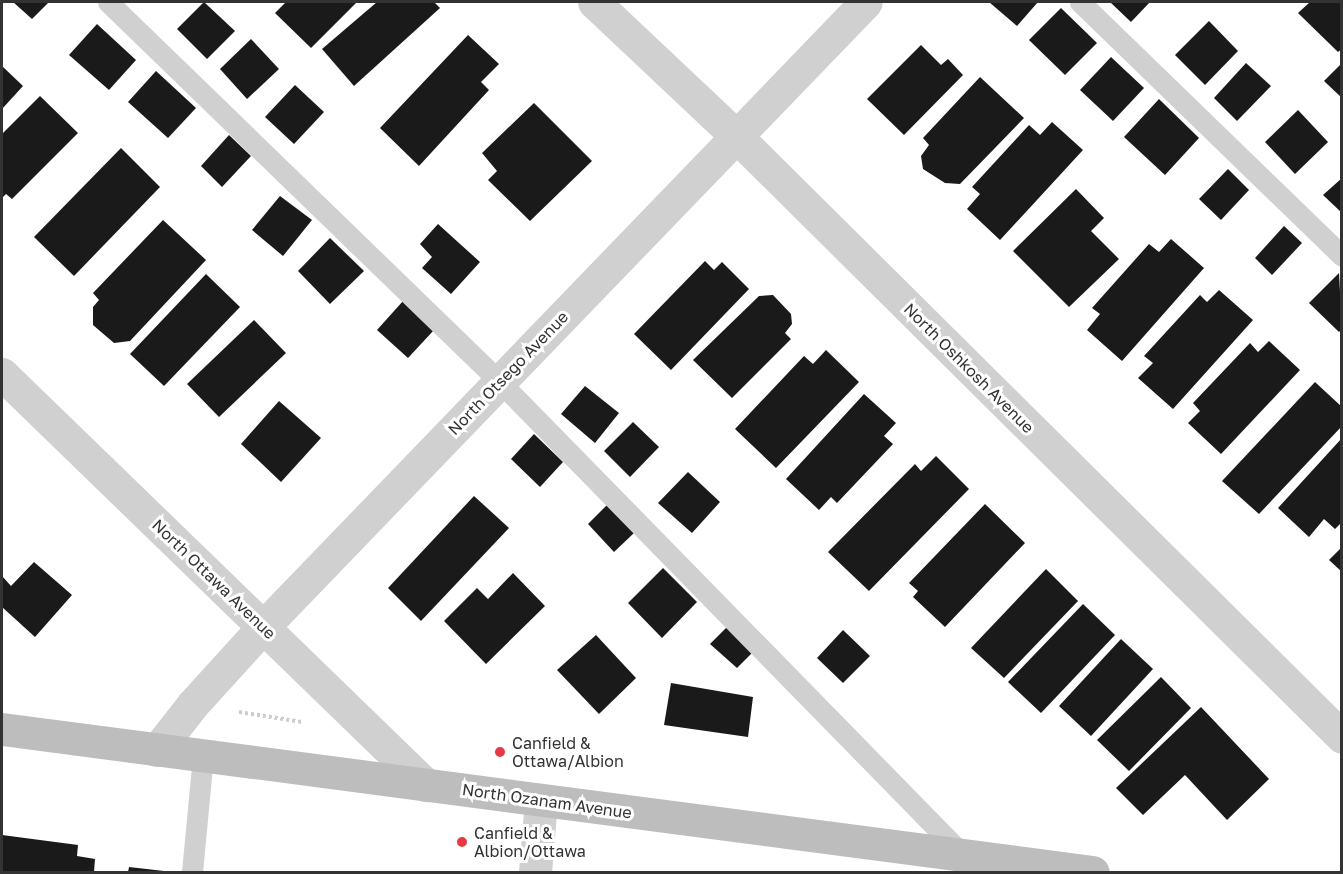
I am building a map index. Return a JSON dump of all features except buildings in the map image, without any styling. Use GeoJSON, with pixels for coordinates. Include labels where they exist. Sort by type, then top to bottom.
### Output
{"type":"FeatureCollection","features":[{"type":"Feature","properties":{"kind":"street","name":"North Oshkosh Avenue"},"geometry":{"type":"LineString","coordinates":[[594,2],[736,136],[1341,737]]}},
{"type":"Feature","properties":{"kind":"street","name":"North Otsego Avenue"},"geometry":{"type":"LineString","coordinates":[[157,750],[193,704],[263,627],[866,2]]}},
{"type":"Feature","properties":{"kind":"street","name":"North Ottawa Avenue"},"geometry":{"type":"LineString","coordinates":[[2,374],[426,784]]}},
{"type":"Feature","properties":{"kind":"street","name":"North Ozanam Avenue"},"geometry":{"type":"LineString","coordinates":[[2,729],[1093,873]]}},
{"type":"Feature","properties":{"kind":"street"},"geometry":{"type":"LineString","coordinates":[[535,873],[541,800]]}},
{"type":"Feature","properties":{"kind":"lane"},"geometry":{"type":"LineString","coordinates":[[108,2],[500,382],[963,855]]}},
{"type":"Feature","properties":{"kind":"lane"},"geometry":{"type":"LineString","coordinates":[[1080,2],[1341,256]]}},
{"type":"Feature","properties":{"kind":"lane"},"geometry":{"type":"LineString","coordinates":[[192,873],[203,756]]}},
{"type":"Feature","properties":{"kind":"path"},"geometry":{"type":"LineString","coordinates":[[227,710],[302,722]]}},
{"type":"Feature","properties":{"kind":"path"},"geometry":{"type":"LineString","coordinates":[[294,721],[295,712]]}},
{"type":"Feature","properties":{"kind":"place","name":"Canfield & Ottawa/Albion"},"geometry":{"type":"Point","coordinates":[500,752]}},
{"type":"Feature","properties":{"kind":"place","name":"Canfield & Albion/Ottawa"},"geometry":{"type":"Point","coordinates":[462,842]}}]}
